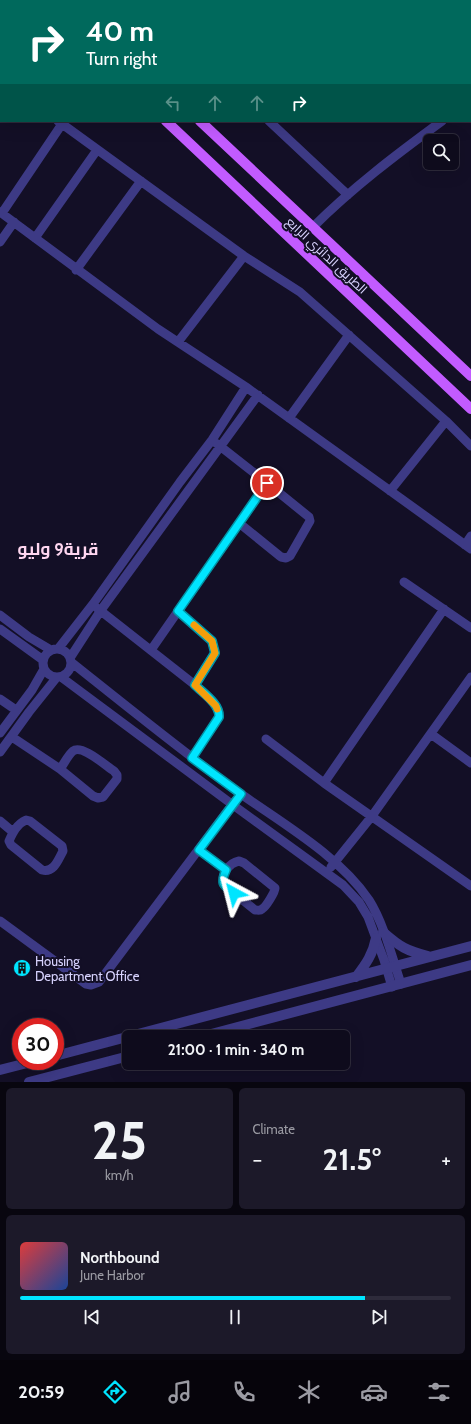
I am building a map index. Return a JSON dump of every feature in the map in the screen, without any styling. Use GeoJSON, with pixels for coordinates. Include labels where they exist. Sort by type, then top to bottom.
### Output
{"type":"FeatureCollection","features":[{"type":"Feature","properties":{"kind":"main road","name":"الطريق الدائري الرابع"},"geometry":{"type":"LineString","coordinates":[[167,122],[471,409]]}},
{"type":"Feature","properties":{"kind":"main road","name":"الطريق الدائري الرابع"},"geometry":{"type":"LineString","coordinates":[[201,122],[471,376]]}},
{"type":"Feature","properties":{"kind":"street"},"geometry":{"type":"LineString","coordinates":[[270,122],[348,195]]}},
{"type":"Feature","properties":{"kind":"street"},"geometry":{"type":"LineString","coordinates":[[313,227],[348,195],[409,145],[441,122]]}},
{"type":"Feature","properties":{"kind":"street"},"geometry":{"type":"LineString","coordinates":[[471,446],[446,421],[300,292],[244,256],[60,123],[1,213],[76,270],[178,342],[258,395],[468,547],[471,536]]}},
{"type":"Feature","properties":{"kind":"street"},"geometry":{"type":"LineString","coordinates":[[35,238],[97,150]]}},
{"type":"Feature","properties":{"kind":"street"},"geometry":{"type":"LineString","coordinates":[[76,270],[141,181]]}},
{"type":"Feature","properties":{"kind":"street"},"geometry":{"type":"LineString","coordinates":[[0,242],[14,222]]}},
{"type":"Feature","properties":{"kind":"street"},"geometry":{"type":"LineString","coordinates":[[178,342],[244,256]]}},
{"type":"Feature","properties":{"kind":"street"},"geometry":{"type":"LineString","coordinates":[[289,418],[349,334]]}},
{"type":"Feature","properties":{"kind":"street"},"geometry":{"type":"LineString","coordinates":[[0,733],[32,690],[46,655],[55,650],[93,604],[180,482],[212,440],[246,387]]}},
{"type":"Feature","properties":{"kind":"street"},"geometry":{"type":"LineString","coordinates":[[0,752],[59,677],[67,673],[70,660],[101,610],[258,395]]}},
{"type":"Feature","properties":{"kind":"street"},"geometry":{"type":"LineString","coordinates":[[390,491],[446,421]]}},
{"type":"Feature","properties":{"kind":"street"},"geometry":{"type":"LineString","coordinates":[[212,440],[309,517],[310,521],[290,556],[286,558],[281,557],[239,523]]}},
{"type":"Feature","properties":{"kind":"street"},"geometry":{"type":"LineString","coordinates":[[151,650],[267,483]]}},
{"type":"Feature","properties":{"kind":"street"},"geometry":{"type":"LineString","coordinates":[[404,582],[471,628]]}},
{"type":"Feature","properties":{"kind":"street"},"geometry":{"type":"LineString","coordinates":[[93,604],[195,685],[216,706],[219,717],[192,758]]}},
{"type":"Feature","properties":{"kind":"street"},"geometry":{"type":"LineString","coordinates":[[324,783],[444,609]]}},
{"type":"Feature","properties":{"kind":"street"},"geometry":{"type":"LineString","coordinates":[[178,611],[212,641],[214,647],[215,653],[195,685]]}},
{"type":"Feature","properties":{"kind":"street"},"geometry":{"type":"LineString","coordinates":[[0,615],[30,637],[55,650],[65,652],[70,660],[192,758],[313,844],[334,862],[356,884],[369,900],[379,919],[380,935],[397,986]]}},
{"type":"Feature","properties":{"kind":"street"},"geometry":{"type":"LineString","coordinates":[[0,629],[43,665],[52,676],[59,677],[327,872],[343,885],[359,902],[380,935],[402,948],[430,957]]}},
{"type":"Feature","properties":{"kind":"street"},"geometry":{"type":"LineString","coordinates":[[327,872],[372,816],[471,677]]}},
{"type":"Feature","properties":{"kind":"street"},"geometry":{"type":"LineString","coordinates":[[0,699],[16,710]]}},
{"type":"Feature","properties":{"kind":"street"},"geometry":{"type":"LineString","coordinates":[[431,734],[471,763]]}},
{"type":"Feature","properties":{"kind":"street"},"geometry":{"type":"LineString","coordinates":[[12,737],[60,769],[93,796],[98,798],[103,797],[117,779],[117,775],[114,772],[84,750],[78,749],[73,751],[60,769]]}},
{"type":"Feature","properties":{"kind":"street"},"geometry":{"type":"LineString","coordinates":[[266,739],[324,783],[471,886]]}},
{"type":"Feature","properties":{"kind":"street"},"geometry":{"type":"LineString","coordinates":[[0,921],[86,984],[95,984],[99,982],[241,794]]}},
{"type":"Feature","properties":{"kind":"street"},"geometry":{"type":"LineString","coordinates":[[26,820],[30,821],[62,846],[63,851],[52,869],[47,871],[42,870],[11,845],[9,841],[13,832],[21,823],[26,820]]}},
{"type":"Feature","properties":{"kind":"street"},"geometry":{"type":"LineString","coordinates":[[0,821],[13,832]]}},
{"type":"Feature","properties":{"kind":"street"},"geometry":{"type":"LineString","coordinates":[[199,850],[226,870]]}},
{"type":"Feature","properties":{"kind":"street"},"geometry":{"type":"LineString","coordinates":[[239,861],[244,863],[275,888],[275,892],[263,909],[255,910],[224,885],[222,882],[226,870],[233,862],[239,861]]}},
{"type":"Feature","properties":{"kind":"street"},"geometry":{"type":"LineString","coordinates":[[356,977],[370,958],[380,935]]}},
{"type":"Feature","properties":{"kind":"street"},"geometry":{"type":"LineString","coordinates":[[64,1054],[471,946]]}},
{"type":"Feature","properties":{"kind":"street"},"geometry":{"type":"LineString","coordinates":[[227,1030],[397,986],[471,965]]}},
{"type":"Feature","properties":{"kind":"street"},"geometry":{"type":"LineString","coordinates":[[30,1082],[122,1058]]}},
{"type":"Feature","properties":{"kind":"street"},"geometry":{"type":"LineString","coordinates":[[0,1070],[12,1067]]}},
{"type":"Feature","properties":{"kind":"slow traffic"},"geometry":{"type":"LineString","coordinates":[[194,625],[212,641],[215,653],[195,685],[216,706],[217,709]]}},
{"type":"Feature","properties":{"kind":"place","name":"Housing Department Office"},"geometry":{"type":"Point","coordinates":[22,968]}},
{"type":"Feature","properties":{"kind":"district","name":"قرية9 وليو"},"geometry":{"type":"Point","coordinates":[58,549]}},
{"type":"Feature","properties":{"kind":"route"},"geometry":{"type":"LineString","coordinates":[[234,893],[222,882],[226,870],[199,850],[241,794],[192,758],[219,717],[216,706],[195,685],[215,653],[214,647],[212,641],[178,611],[267,483]]}}]}
